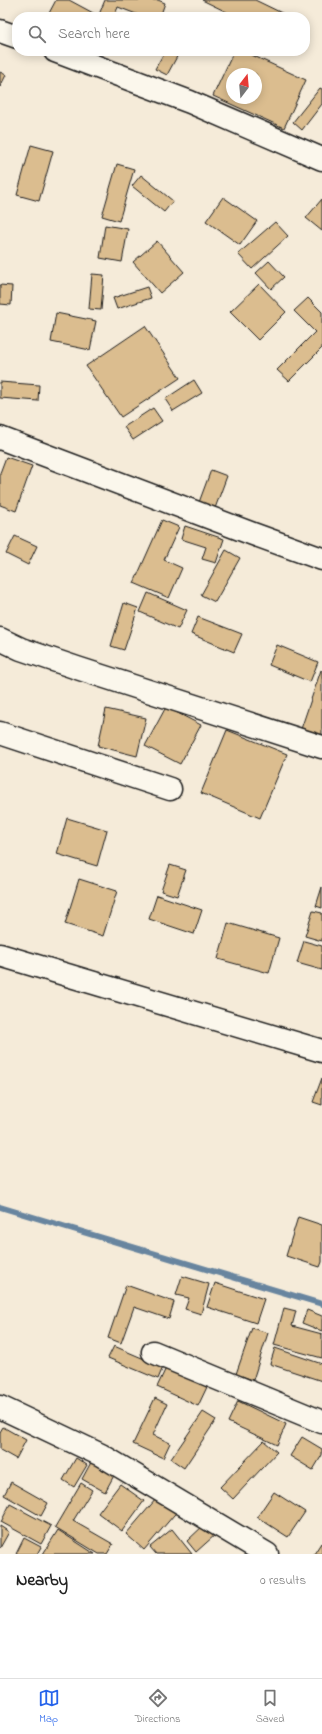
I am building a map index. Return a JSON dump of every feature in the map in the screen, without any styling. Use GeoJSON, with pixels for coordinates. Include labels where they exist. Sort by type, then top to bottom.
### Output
{"type":"FeatureCollection","features":[{"type":"Feature","properties":{"kind":"street"},"geometry":{"type":"LineString","coordinates":[[0,31],[12,35]]}},
{"type":"Feature","properties":{"kind":"street"},"geometry":{"type":"LineString","coordinates":[[68,56],[190,102],[322,159]]}},
{"type":"Feature","properties":{"kind":"street"},"geometry":{"type":"LineString","coordinates":[[0,438],[253,534],[322,558]]}},
{"type":"Feature","properties":{"kind":"street"},"geometry":{"type":"LineString","coordinates":[[0,639],[21,649],[77,668],[322,747]]}},
{"type":"Feature","properties":{"kind":"street"},"geometry":{"type":"LineString","coordinates":[[0,734],[170,789]]}},
{"type":"Feature","properties":{"kind":"street"},"geometry":{"type":"LineString","coordinates":[[0,955],[322,1051]]}},
{"type":"Feature","properties":{"kind":"street"},"geometry":{"type":"LineString","coordinates":[[153,1352],[322,1422]]}},
{"type":"Feature","properties":{"kind":"street"},"geometry":{"type":"LineString","coordinates":[[0,1407],[101,1455],[267,1554]]}},
{"type":"Feature","properties":{"kind":"building"},"geometry":{"type":"Polygon","coordinates":[[[56,0],[69,0],[91,12],[50,12],[56,0]]]}},
{"type":"Feature","properties":{"kind":"building"},"geometry":{"type":"Polygon","coordinates":[[[105,0],[158,0],[165,3],[162,12],[131,12],[118,7],[116,12],[100,12],[105,0]]]}},
{"type":"Feature","properties":{"kind":"building"},"geometry":{"type":"Polygon","coordinates":[[[202,0],[255,0],[280,12],[227,12],[202,0]]]}},
{"type":"Feature","properties":{"kind":"building"},"geometry":{"type":"Polygon","coordinates":[[[162,56],[177,56],[167,75],[155,69],[162,56]]]}},
{"type":"Feature","properties":{"kind":"building"},"geometry":{"type":"Polygon","coordinates":[[[232,56],[254,56],[306,80],[284,128],[231,104],[262,104],[262,68],[226,68],[232,56]]]}},
{"type":"Feature","properties":{"kind":"building"},"geometry":{"type":"Polygon","coordinates":[[[226,68],[226,102],[213,96],[226,68]]]}},
{"type":"Feature","properties":{"kind":"building"},"geometry":{"type":"Polygon","coordinates":[[[0,72],[6,75],[0,87],[0,72]]]}},
{"type":"Feature","properties":{"kind":"building"},"geometry":{"type":"Polygon","coordinates":[[[320,88],[322,89],[322,104],[302,130],[293,122],[320,88]]]}},
{"type":"Feature","properties":{"kind":"building"},"geometry":{"type":"Polygon","coordinates":[[[31,145],[53,151],[39,201],[17,195],[31,145]]]}},
{"type":"Feature","properties":{"kind":"building"},"geometry":{"type":"Polygon","coordinates":[[[117,164],[134,169],[119,221],[102,216],[117,164]]]}},
{"type":"Feature","properties":{"kind":"building"},"geometry":{"type":"Polygon","coordinates":[[[141,175],[173,201],[164,212],[132,186],[141,175]]]}},
{"type":"Feature","properties":{"kind":"building"},"geometry":{"type":"Polygon","coordinates":[[[223,197],[257,221],[240,245],[206,221],[223,197]]]}},
{"type":"Feature","properties":{"kind":"building"},"geometry":{"type":"Polygon","coordinates":[[[322,199],[322,231],[306,218],[322,199]]]}},
{"type":"Feature","properties":{"kind":"building"},"geometry":{"type":"Polygon","coordinates":[[[275,222],[288,236],[252,269],[238,254],[275,222]]]}},
{"type":"Feature","properties":{"kind":"building"},"geometry":{"type":"Polygon","coordinates":[[[105,225],[128,229],[122,262],[100,258],[105,225]]]}},
{"type":"Feature","properties":{"kind":"building"},"geometry":{"type":"Polygon","coordinates":[[[157,241],[184,272],[160,293],[133,262],[157,241]]]}},
{"type":"Feature","properties":{"kind":"building"},"geometry":{"type":"Polygon","coordinates":[[[269,261],[284,277],[271,289],[256,273],[269,261]]]}},
{"type":"Feature","properties":{"kind":"building"},"geometry":{"type":"Polygon","coordinates":[[[92,274],[104,275],[101,310],[89,309],[92,274]]]}},
{"type":"Feature","properties":{"kind":"building"},"geometry":{"type":"Polygon","coordinates":[[[259,284],[286,312],[258,340],[230,312],[259,284]]]}},
{"type":"Feature","properties":{"kind":"building"},"geometry":{"type":"Polygon","coordinates":[[[0,285],[12,286],[11,305],[0,304],[0,285]]]}},
{"type":"Feature","properties":{"kind":"building"},"geometry":{"type":"Polygon","coordinates":[[[147,287],[151,298],[117,309],[113,298],[147,287]]]}},
{"type":"Feature","properties":{"kind":"building"},"geometry":{"type":"Polygon","coordinates":[[[308,298],[322,312],[322,348],[289,381],[277,370],[315,332],[294,311],[308,298]]]}},
{"type":"Feature","properties":{"kind":"building"},"geometry":{"type":"Polygon","coordinates":[[[56,313],[96,321],[90,350],[51,342],[56,313]]]}},
{"type":"Feature","properties":{"kind":"building"},"geometry":{"type":"Polygon","coordinates":[[[145,326],[180,378],[121,417],[86,366],[145,326]]]}},
{"type":"Feature","properties":{"kind":"building"},"geometry":{"type":"Polygon","coordinates":[[[194,380],[202,393],[173,411],[165,399],[194,380]]]}},
{"type":"Feature","properties":{"kind":"building"},"geometry":{"type":"Polygon","coordinates":[[[0,382],[39,385],[38,401],[0,398],[0,382]]]}},
{"type":"Feature","properties":{"kind":"building"},"geometry":{"type":"Polygon","coordinates":[[[153,408],[162,421],[133,440],[124,427],[153,408]]]}},
{"type":"Feature","properties":{"kind":"building"},"geometry":{"type":"Polygon","coordinates":[[[6,457],[32,466],[16,511],[0,505],[0,473],[6,457]]]}},
{"type":"Feature","properties":{"kind":"building"},"geometry":{"type":"Polygon","coordinates":[[[211,470],[227,476],[214,511],[198,505],[211,470]]]}},
{"type":"Feature","properties":{"kind":"building"},"geometry":{"type":"Polygon","coordinates":[[[162,520],[179,527],[164,560],[182,568],[169,598],[134,583],[162,520]]]}},
{"type":"Feature","properties":{"kind":"building"},"geometry":{"type":"Polygon","coordinates":[[[185,526],[224,539],[216,563],[202,559],[206,547],[181,539],[185,526]]]}},
{"type":"Feature","properties":{"kind":"building"},"geometry":{"type":"Polygon","coordinates":[[[15,536],[37,546],[28,565],[6,554],[15,536]]]}},
{"type":"Feature","properties":{"kind":"building"},"geometry":{"type":"Polygon","coordinates":[[[226,550],[240,558],[215,602],[201,595],[226,550]]]}},
{"type":"Feature","properties":{"kind":"building"},"geometry":{"type":"Polygon","coordinates":[[[148,593],[187,610],[178,629],[140,612],[148,593]]]}},
{"type":"Feature","properties":{"kind":"building"},"geometry":{"type":"Polygon","coordinates":[[[124,603],[138,608],[124,650],[111,646],[124,603]]]}},
{"type":"Feature","properties":{"kind":"building"},"geometry":{"type":"Polygon","coordinates":[[[198,617],[242,634],[234,652],[191,634],[198,617]]]}},
{"type":"Feature","properties":{"kind":"building"},"geometry":{"type":"Polygon","coordinates":[[[277,645],[318,662],[310,682],[269,665],[277,645]]]}},
{"type":"Feature","properties":{"kind":"building"},"geometry":{"type":"Polygon","coordinates":[[[321,670],[322,671],[322,736],[301,729],[321,670]]]}},
{"type":"Feature","properties":{"kind":"building"},"geometry":{"type":"Polygon","coordinates":[[[166,707],[201,725],[180,764],[145,746],[166,707]]]}},
{"type":"Feature","properties":{"kind":"building"},"geometry":{"type":"Polygon","coordinates":[[[106,709],[146,718],[137,756],[98,746],[106,709]]]}},
{"type":"Feature","properties":{"kind":"building"},"geometry":{"type":"Polygon","coordinates":[[[227,730],[287,754],[260,818],[201,793],[227,730]]]}},
{"type":"Feature","properties":{"kind":"building"},"geometry":{"type":"Polygon","coordinates":[[[67,818],[107,830],[97,866],[57,854],[67,818]]]}},
{"type":"Feature","properties":{"kind":"building"},"geometry":{"type":"Polygon","coordinates":[[[170,865],[186,870],[177,896],[161,891],[170,865]]]}},
{"type":"Feature","properties":{"kind":"building"},"geometry":{"type":"Polygon","coordinates":[[[79,879],[117,891],[103,936],[65,924],[79,879]]]}},
{"type":"Feature","properties":{"kind":"building"},"geometry":{"type":"Polygon","coordinates":[[[322,887],[322,908],[316,906],[322,887]]]}},
{"type":"Feature","properties":{"kind":"building"},"geometry":{"type":"Polygon","coordinates":[[[157,895],[202,910],[194,934],[149,919],[157,895]]]}},
{"type":"Feature","properties":{"kind":"building"},"geometry":{"type":"Polygon","coordinates":[[[313,911],[322,913],[322,941],[305,936],[313,911]]]}},
{"type":"Feature","properties":{"kind":"building"},"geometry":{"type":"Polygon","coordinates":[[[228,923],[279,938],[269,973],[218,959],[228,923]]]}},
{"type":"Feature","properties":{"kind":"building"},"geometry":{"type":"Polygon","coordinates":[[[304,941],[322,946],[322,970],[297,963],[304,941]]]}},
{"type":"Feature","properties":{"kind":"building"},"geometry":{"type":"Polygon","coordinates":[[[322,1078],[322,1105],[313,1102],[322,1078]]]}},
{"type":"Feature","properties":{"kind":"building"},"geometry":{"type":"Polygon","coordinates":[[[298,1217],[322,1225],[322,1262],[320,1267],[286,1256],[298,1217]]]}},
{"type":"Feature","properties":{"kind":"building"},"geometry":{"type":"Polygon","coordinates":[[[182,1276],[209,1284],[201,1314],[185,1309],[189,1298],[176,1295],[182,1276]]]}},
{"type":"Feature","properties":{"kind":"building"},"geometry":{"type":"Polygon","coordinates":[[[215,1283],[264,1299],[256,1323],[207,1307],[215,1283]]]}},
{"type":"Feature","properties":{"kind":"building"},"geometry":{"type":"Polygon","coordinates":[[[126,1285],[174,1302],[169,1319],[134,1307],[121,1343],[108,1338],[126,1285]]]}},
{"type":"Feature","properties":{"kind":"building"},"geometry":{"type":"Polygon","coordinates":[[[284,1308],[296,1311],[292,1326],[322,1334],[322,1358],[274,1345],[284,1308]]]}},
{"type":"Feature","properties":{"kind":"building"},"geometry":{"type":"Polygon","coordinates":[[[307,1310],[322,1316],[322,1331],[302,1323],[307,1310]]]}},
{"type":"Feature","properties":{"kind":"building"},"geometry":{"type":"Polygon","coordinates":[[[252,1328],[268,1333],[253,1380],[236,1374],[252,1328]]]}},
{"type":"Feature","properties":{"kind":"building"},"geometry":{"type":"Polygon","coordinates":[[[114,1346],[163,1367],[158,1379],[108,1358],[114,1346]]]}},
{"type":"Feature","properties":{"kind":"building"},"geometry":{"type":"Polygon","coordinates":[[[275,1348],[322,1364],[322,1381],[270,1364],[275,1348]]]}},
{"type":"Feature","properties":{"kind":"building"},"geometry":{"type":"Polygon","coordinates":[[[166,1368],[207,1387],[198,1406],[157,1387],[166,1368]]]}},
{"type":"Feature","properties":{"kind":"building"},"geometry":{"type":"Polygon","coordinates":[[[155,1398],[167,1404],[153,1435],[170,1443],[163,1458],[133,1444],[155,1398]]]}},
{"type":"Feature","properties":{"kind":"building"},"geometry":{"type":"Polygon","coordinates":[[[238,1401],[286,1424],[277,1445],[228,1422],[238,1401]]]}},
{"type":"Feature","properties":{"kind":"building"},"geometry":{"type":"Polygon","coordinates":[[[203,1412],[216,1420],[184,1468],[171,1459],[203,1412]]]}},
{"type":"Feature","properties":{"kind":"building"},"geometry":{"type":"Polygon","coordinates":[[[3,1427],[26,1440],[16,1459],[0,1450],[0,1432],[3,1427]]]}},
{"type":"Feature","properties":{"kind":"building"},"geometry":{"type":"Polygon","coordinates":[[[302,1437],[322,1449],[322,1455],[313,1470],[290,1456],[302,1437]]]}},
{"type":"Feature","properties":{"kind":"building"},"geometry":{"type":"Polygon","coordinates":[[[264,1441],[277,1452],[233,1499],[220,1487],[264,1441]]]}},
{"type":"Feature","properties":{"kind":"building"},"geometry":{"type":"Polygon","coordinates":[[[95,1455],[118,1468],[105,1492],[82,1479],[95,1455]]]}},
{"type":"Feature","properties":{"kind":"building"},"geometry":{"type":"Polygon","coordinates":[[[76,1458],[87,1465],[74,1487],[63,1480],[76,1458]]]}},
{"type":"Feature","properties":{"kind":"building"},"geometry":{"type":"Polygon","coordinates":[[[11,1482],[48,1503],[41,1516],[4,1495],[11,1482]]]}},
{"type":"Feature","properties":{"kind":"building"},"geometry":{"type":"Polygon","coordinates":[[[81,1483],[92,1490],[73,1521],[113,1544],[107,1554],[99,1554],[55,1527],[81,1483]]]}},
{"type":"Feature","properties":{"kind":"building"},"geometry":{"type":"Polygon","coordinates":[[[120,1484],[144,1501],[122,1531],[98,1513],[120,1484]]]}},
{"type":"Feature","properties":{"kind":"building"},"geometry":{"type":"Polygon","coordinates":[[[162,1492],[180,1508],[144,1550],[126,1534],[162,1492]]]}},
{"type":"Feature","properties":{"kind":"building"},"geometry":{"type":"Polygon","coordinates":[[[274,1492],[305,1512],[288,1537],[257,1517],[274,1492]]]}},
{"type":"Feature","properties":{"kind":"building"},"geometry":{"type":"Polygon","coordinates":[[[10,1504],[51,1526],[41,1544],[1,1522],[10,1504]]]}},
{"type":"Feature","properties":{"kind":"building"},"geometry":{"type":"Polygon","coordinates":[[[205,1524],[215,1535],[196,1552],[187,1541],[205,1524]]]}},
{"type":"Feature","properties":{"kind":"building"},"geometry":{"type":"Polygon","coordinates":[[[0,1526],[9,1532],[0,1548],[0,1526]]]}},
{"type":"Feature","properties":{"kind":"building"},"geometry":{"type":"Polygon","coordinates":[[[172,1529],[192,1554],[156,1554],[150,1547],[172,1529]]]}},
{"type":"Feature","properties":{"kind":"building"},"geometry":{"type":"Polygon","coordinates":[[[58,1530],[95,1554],[43,1554],[58,1530]]]}},
{"type":"Feature","properties":{"kind":"building"},"geometry":{"type":"Polygon","coordinates":[[[24,1538],[41,1547],[37,1554],[16,1554],[24,1538]]]}},
{"type":"Feature","properties":{"kind":"building"},"geometry":{"type":"Polygon","coordinates":[[[321,1543],[322,1554],[314,1554],[321,1543]]]}},
{"type":"Feature","properties":{"kind":"waterway"},"geometry":{"type":"LineString","coordinates":[[0,1207],[322,1304]]}}]}
